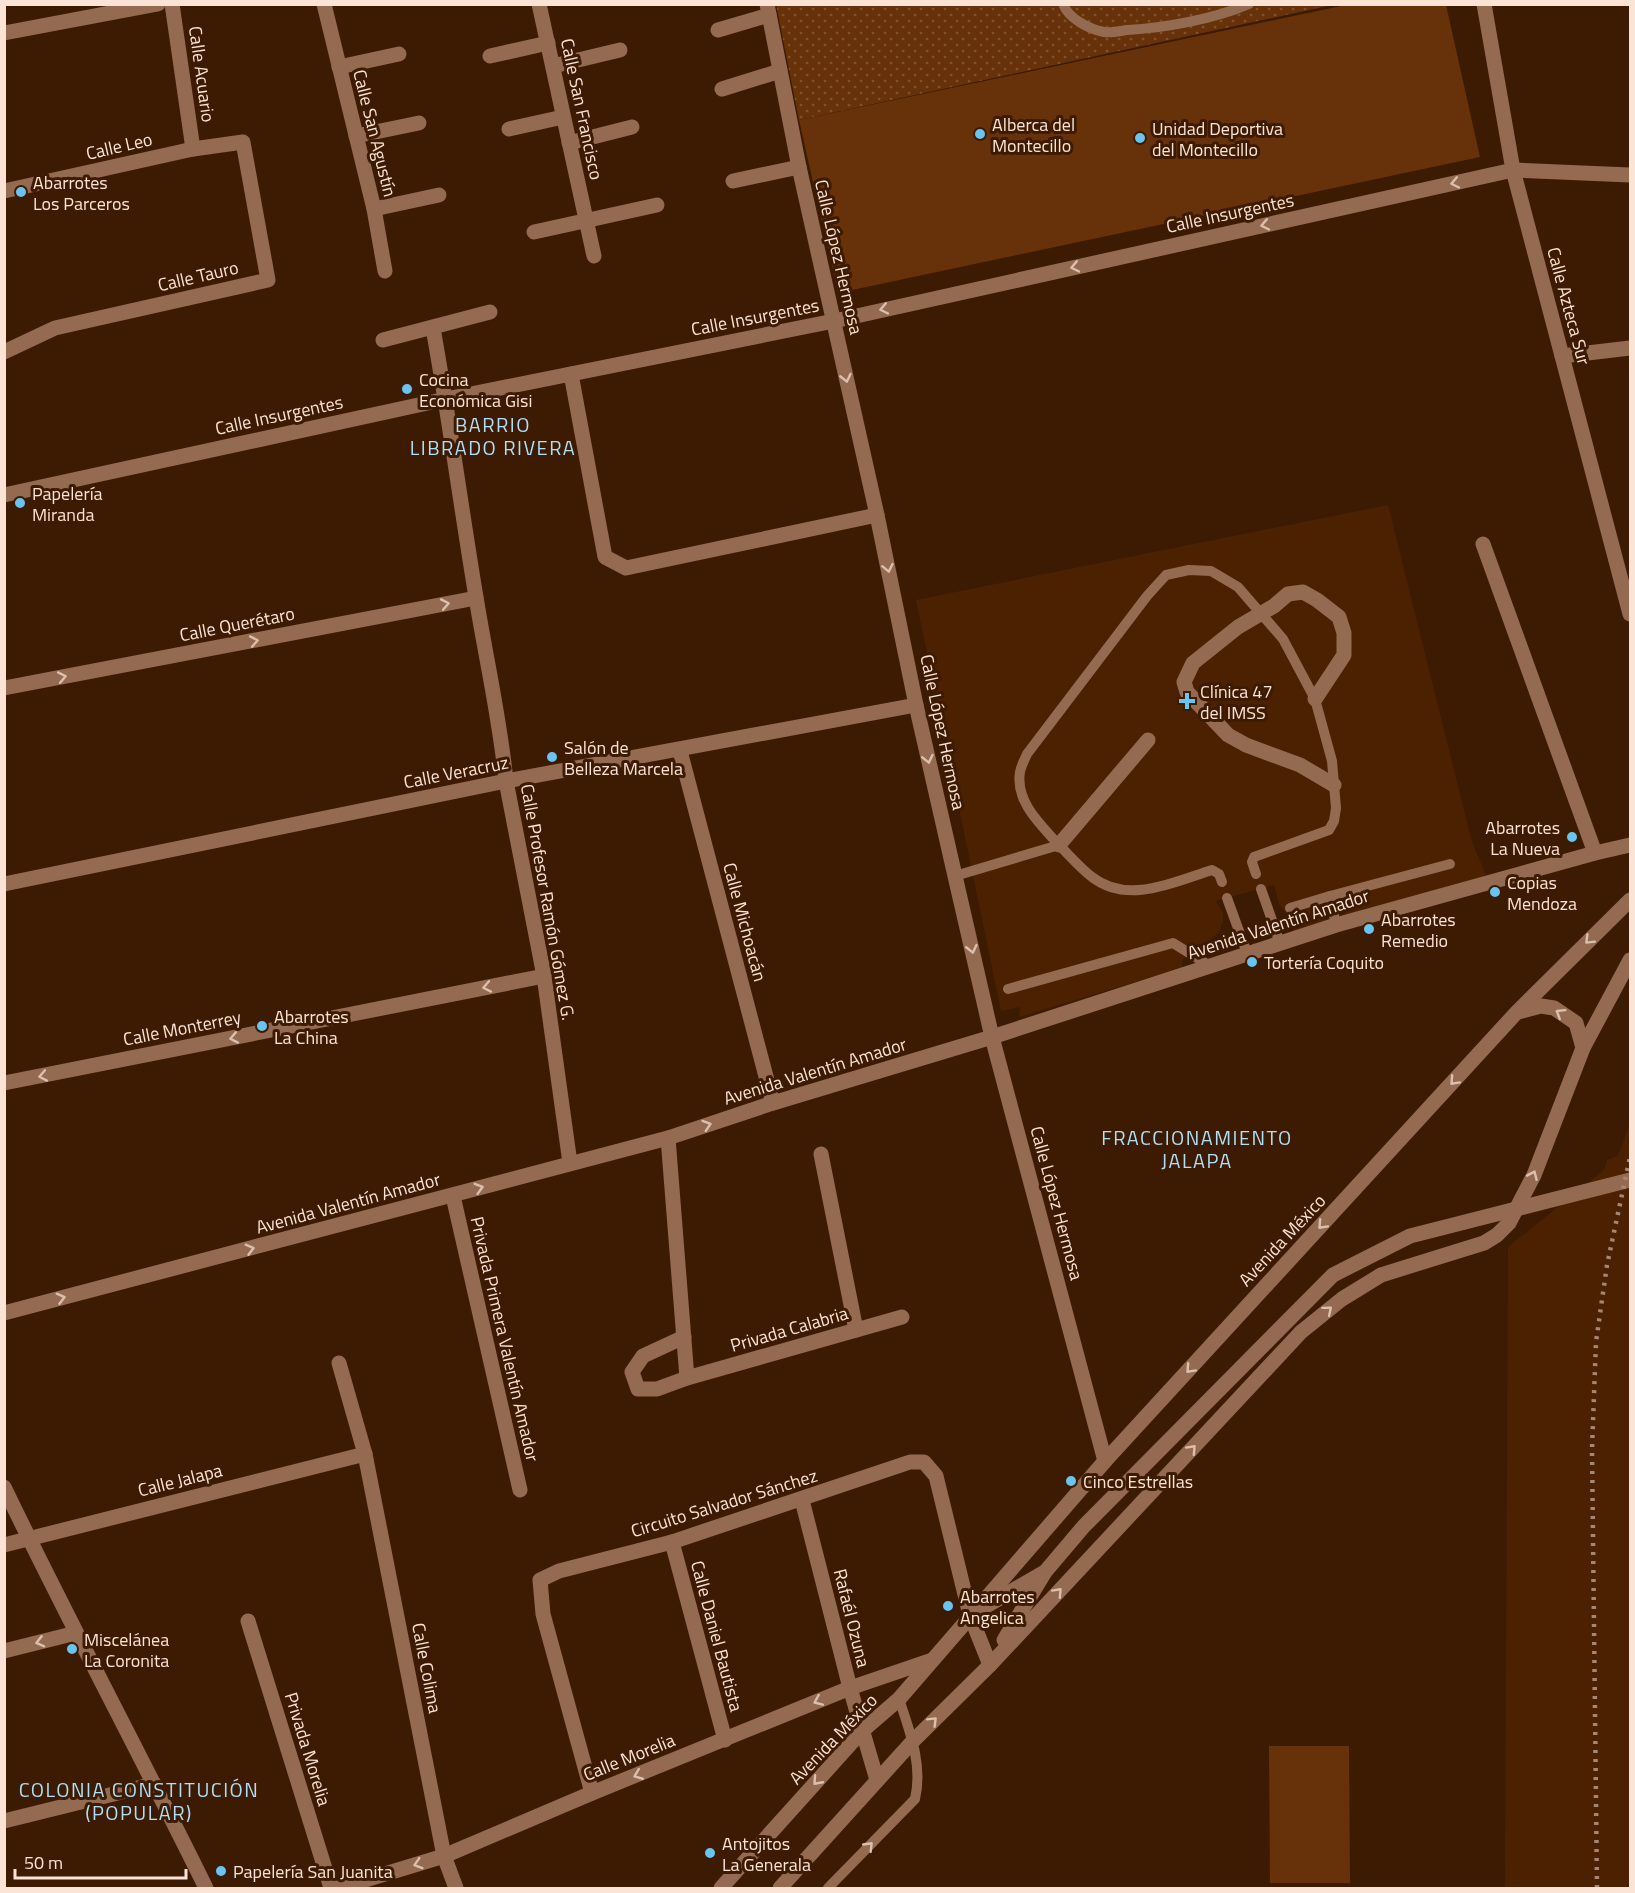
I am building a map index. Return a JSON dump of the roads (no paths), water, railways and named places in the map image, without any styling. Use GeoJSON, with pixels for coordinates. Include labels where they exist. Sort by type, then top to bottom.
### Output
{"type":"FeatureCollection","features":[{"type":"Feature","properties":{"kind":"street"},"geometry":{"type":"LineString","coordinates":[[4,33],[158,4]]}},
{"type":"Feature","properties":{"kind":"street","name":"Calle Acuario"},"geometry":{"type":"LineString","coordinates":[[172,4],[193,149]]}},
{"type":"Feature","properties":{"kind":"street","name":"Calle San Agustín"},"geometry":{"type":"LineString","coordinates":[[324,4],[374,208],[385,271]]}},
{"type":"Feature","properties":{"kind":"street","name":"Calle San Francisco"},"geometry":{"type":"LineString","coordinates":[[539,4],[594,256]]}},
{"type":"Feature","properties":{"kind":"street","name":"Calle Azteca Sur"},"geometry":{"type":"LineString","coordinates":[[1484,4],[1513,170],[1630,614]]}},
{"type":"Feature","properties":{"kind":"street"},"geometry":{"type":"LineString","coordinates":[[718,30],[768,10]]}},
{"type":"Feature","properties":{"kind":"street","name":"Calle López Hermosa"},"geometry":{"type":"LineString","coordinates":[[768,10],[799,167],[877,515],[916,705],[992,1037],[1105,1461]]}},
{"type":"Feature","properties":{"kind":"street"},"geometry":{"type":"LineString","coordinates":[[490,56],[548,42]]}},
{"type":"Feature","properties":{"kind":"street"},"geometry":{"type":"LineString","coordinates":[[554,66],[620,50]]}},
{"type":"Feature","properties":{"kind":"street"},"geometry":{"type":"LineString","coordinates":[[339,68],[399,54]]}},
{"type":"Feature","properties":{"kind":"street"},"geometry":{"type":"LineString","coordinates":[[722,89],[780,71]]}},
{"type":"Feature","properties":{"kind":"street"},"geometry":{"type":"LineString","coordinates":[[509,129],[563,117]]}},
{"type":"Feature","properties":{"kind":"street"},"geometry":{"type":"LineString","coordinates":[[356,136],[419,123]]}},
{"type":"Feature","properties":{"kind":"street"},"geometry":{"type":"LineString","coordinates":[[569,143],[632,127]]}},
{"type":"Feature","properties":{"kind":"street","name":"Calle Leo"},"geometry":{"type":"LineString","coordinates":[[4,191],[193,149],[243,142]]}},
{"type":"Feature","properties":{"kind":"street","name":"Calle Tauro"},"geometry":{"type":"LineString","coordinates":[[4,352],[55,328],[268,280],[243,142]]}},
{"type":"Feature","properties":{"kind":"street"},"geometry":{"type":"LineString","coordinates":[[733,181],[799,167]]}},
{"type":"Feature","properties":{"kind":"street","name":"Calle Insurgentes"},"geometry":{"type":"LineString","coordinates":[[4,495],[446,399],[834,321],[1513,170],[1630,174]]}},
{"type":"Feature","properties":{"kind":"street"},"geometry":{"type":"LineString","coordinates":[[374,208],[439,195]]}},
{"type":"Feature","properties":{"kind":"street"},"geometry":{"type":"LineString","coordinates":[[534,232],[657,206]]}},
{"type":"Feature","properties":{"kind":"street"},"geometry":{"type":"LineString","coordinates":[[383,340],[490,312]]}},
{"type":"Feature","properties":{"kind":"street","name":"Calle Profesor Ramón Gómez G."},"geometry":{"type":"LineString","coordinates":[[433,328],[476,598],[503,749],[506,781],[544,976],[570,1163]]}},
{"type":"Feature","properties":{"kind":"street"},"geometry":{"type":"LineString","coordinates":[[1562,356],[1630,348]]}},
{"type":"Feature","properties":{"kind":"street"},"geometry":{"type":"LineString","coordinates":[[571,374],[605,557],[626,568],[877,515]]}},
{"type":"Feature","properties":{"kind":"street"},"geometry":{"type":"LineString","coordinates":[[1483,544],[1595,853]]}},
{"type":"Feature","properties":{"kind":"street"},"geometry":{"type":"LineString","coordinates":[[1315,699],[1344,655],[1344,633],[1340,617],[1303,592],[1288,594],[1261,614],[1238,627],[1193,663],[1184,682],[1186,692],[1228,735],[1246,745],[1300,765],[1334,785]]}},
{"type":"Feature","properties":{"kind":"street","name":"Calle Querétaro"},"geometry":{"type":"LineString","coordinates":[[4,688],[476,598]]}},
{"type":"Feature","properties":{"kind":"street","name":"Calle Veracruz"},"geometry":{"type":"LineString","coordinates":[[4,884],[506,781],[680,751],[916,705]]}},
{"type":"Feature","properties":{"kind":"street"},"geometry":{"type":"LineString","coordinates":[[1059,845],[1148,740]]}},
{"type":"Feature","properties":{"kind":"street","name":"Calle Michoacán"},"geometry":{"type":"LineString","coordinates":[[680,751],[773,1103]]}},
{"type":"Feature","properties":{"kind":"street","name":"Avenida Valentín Amador"},"geometry":{"type":"LineString","coordinates":[[4,1313],[668,1138],[773,1103],[992,1037],[1336,925],[1630,845]]}},
{"type":"Feature","properties":{"kind":"street","name":"Avenida México"},"geometry":{"type":"LineString","coordinates":[[721,1888],[862,1731],[899,1699],[1105,1461],[1517,1012],[1630,900]]}},
{"type":"Feature","properties":{"kind":"street","name":"Avenida México"},"geometry":{"type":"LineString","coordinates":[[780,1888],[913,1741],[990,1665],[1301,1332],[1342,1299],[1381,1275],[1484,1243],[1497,1235],[1509,1223],[1534,1175],[1583,1048],[1630,960]]}},
{"type":"Feature","properties":{"kind":"street","name":"Calle Monterrey"},"geometry":{"type":"LineString","coordinates":[[4,1083],[544,976]]}},
{"type":"Feature","properties":{"kind":"street"},"geometry":{"type":"LineString","coordinates":[[1517,1012],[1541,1006],[1554,1008],[1576,1023],[1583,1048]]}},
{"type":"Feature","properties":{"kind":"street"},"geometry":{"type":"LineString","coordinates":[[668,1138],[687,1378]]}},
{"type":"Feature","properties":{"kind":"street"},"geometry":{"type":"LineString","coordinates":[[821,1154],[856,1330]]}},
{"type":"Feature","properties":{"kind":"street","name":"Avenida México"},"geometry":{"type":"LineString","coordinates":[[990,1665],[1045,1572],[1084,1526],[1333,1275],[1410,1236],[1630,1180]]}},
{"type":"Feature","properties":{"kind":"street","name":"Privada Primera Valentín Amador"},"geometry":{"type":"LineString","coordinates":[[453,1196],[520,1490]]}},
{"type":"Feature","properties":{"kind":"street","name":"Privada Calabria"},"geometry":{"type":"LineString","coordinates":[[684,1338],[643,1356],[632,1372],[638,1389],[657,1389],[687,1378],[902,1317]]}},
{"type":"Feature","properties":{"kind":"street","name":"Calle Colima"},"geometry":{"type":"LineString","coordinates":[[339,1363],[365,1454],[444,1856],[456,1888]]}},
{"type":"Feature","properties":{"kind":"street","name":"Calle Jalapa"},"geometry":{"type":"LineString","coordinates":[[4,1545],[365,1454]]}},
{"type":"Feature","properties":{"kind":"street","name":"Circuito Salvador Sánchez"},"geometry":{"type":"LineString","coordinates":[[592,1793],[543,1614],[540,1580],[559,1571],[672,1542],[910,1462],[924,1462],[936,1476],[970,1615],[990,1665]]}},
{"type":"Feature","properties":{"kind":"street"},"geometry":{"type":"LineString","coordinates":[[4,1487],[206,1888]]}},
{"type":"Feature","properties":{"kind":"street","name":"Rafaél Ozuna"},"geometry":{"type":"LineString","coordinates":[[802,1500],[850,1688],[877,1780]]}},
{"type":"Feature","properties":{"kind":"street","name":"Calle Daniel Bautista"},"geometry":{"type":"LineString","coordinates":[[672,1542],[725,1740]]}},
{"type":"Feature","properties":{"kind":"street","name":"Avenida México"},"geometry":{"type":"LineString","coordinates":[[970,1615],[1045,1572]]}},
{"type":"Feature","properties":{"kind":"street","name":"Privada Morelia"},"geometry":{"type":"LineString","coordinates":[[248,1621],[331,1888]]}},
{"type":"Feature","properties":{"kind":"street"},"geometry":{"type":"LineString","coordinates":[[4,1652],[76,1633]]}},
{"type":"Feature","properties":{"kind":"street","name":"Calle Morelia"},"geometry":{"type":"LineString","coordinates":[[339,1888],[444,1856],[850,1688],[932,1660]]}},
{"type":"Feature","properties":{"kind":"street"},"geometry":{"type":"LineString","coordinates":[[4,1821],[154,1784]]}},
{"type":"Feature","properties":{"kind":"lane"},"geometry":{"type":"LineString","coordinates":[[1063,4],[1065,9],[1084,26],[1106,32],[1151,28],[1234,11],[1249,4]]}},
{"type":"Feature","properties":{"kind":"lane"},"geometry":{"type":"LineString","coordinates":[[1222,882],[1219,874],[1212,870],[1143,891],[1116,890],[1094,878],[1059,845],[1030,813],[1022,793],[1020,772],[1027,754],[1147,596],[1166,575],[1189,570],[1211,571],[1238,587],[1283,639],[1315,699],[1332,760],[1336,808],[1334,821],[1329,830],[1254,857],[1252,862],[1256,873]]}},
{"type":"Feature","properties":{"kind":"lane"},"geometry":{"type":"LineString","coordinates":[[955,876],[1059,845]]}},
{"type":"Feature","properties":{"kind":"lane"},"geometry":{"type":"LineString","coordinates":[[1290,908],[1450,864]]}},
{"type":"Feature","properties":{"kind":"lane"},"geometry":{"type":"LineString","coordinates":[[1262,889],[1280,943]]}},
{"type":"Feature","properties":{"kind":"lane"},"geometry":{"type":"LineString","coordinates":[[1330,896],[1336,925]]}},
{"type":"Feature","properties":{"kind":"lane"},"geometry":{"type":"LineString","coordinates":[[1227,898],[1247,953]]}},
{"type":"Feature","properties":{"kind":"lane"},"geometry":{"type":"LineString","coordinates":[[1008,989],[1173,943],[1210,966]]}},
{"type":"Feature","properties":{"kind":"lane"},"geometry":{"type":"LineString","coordinates":[[828,1888],[915,1799],[919,1784],[913,1741],[899,1699]]}},
{"type":"Feature","properties":{"kind":"railway"},"geometry":{"type":"LineString","coordinates":[[1597,1888],[1592,1449],[1596,1342],[1607,1265],[1630,1157]]}},
{"type":"Feature","properties":{"kind":"place","name":"Alberca del Montecillo"},"geometry":{"type":"Point","coordinates":[980,134]}},
{"type":"Feature","properties":{"kind":"place","name":"Unidad Deportiva del Montecillo"},"geometry":{"type":"Point","coordinates":[1140,138]}},
{"type":"Feature","properties":{"kind":"place","name":"Abarrotes Los Parceros"},"geometry":{"type":"Point","coordinates":[21,192]}},
{"type":"Feature","properties":{"kind":"place","name":"Cocina Económica Gisi"},"geometry":{"type":"Point","coordinates":[407,389]}},
{"type":"Feature","properties":{"kind":"place","name":"Papelería Miranda"},"geometry":{"type":"Point","coordinates":[20,503]}},
{"type":"Feature","properties":{"kind":"place","name":"Clínica 47 del IMSS"},"geometry":{"type":"Point","coordinates":[1187,701]}},
{"type":"Feature","properties":{"kind":"place","name":"Salón de Belleza Marcela"},"geometry":{"type":"Point","coordinates":[552,757]}},
{"type":"Feature","properties":{"kind":"place","name":"Abarrotes La Nueva"},"geometry":{"type":"Point","coordinates":[1572,837]}},
{"type":"Feature","properties":{"kind":"place","name":"Copias Mendoza"},"geometry":{"type":"Point","coordinates":[1495,892]}},
{"type":"Feature","properties":{"kind":"place","name":"Abarrotes Remedio"},"geometry":{"type":"Point","coordinates":[1369,929]}},
{"type":"Feature","properties":{"kind":"place","name":"Tortería Coquito"},"geometry":{"type":"Point","coordinates":[1252,962]}},
{"type":"Feature","properties":{"kind":"place","name":"Abarrotes La China"},"geometry":{"type":"Point","coordinates":[262,1026]}},
{"type":"Feature","properties":{"kind":"place","name":"Cinco Estrellas"},"geometry":{"type":"Point","coordinates":[1071,1481]}},
{"type":"Feature","properties":{"kind":"place","name":"Abarrotes Angelica"},"geometry":{"type":"Point","coordinates":[948,1606]}},
{"type":"Feature","properties":{"kind":"place","name":"Miscelánea La Coronita"},"geometry":{"type":"Point","coordinates":[72,1649]}},
{"type":"Feature","properties":{"kind":"place","name":"Antojitos La Generala"},"geometry":{"type":"Point","coordinates":[710,1853]}},
{"type":"Feature","properties":{"kind":"place","name":"Papelería San Juanita"},"geometry":{"type":"Point","coordinates":[221,1871]}},
{"type":"Feature","properties":{"kind":"district","name":"BARRIO LIBRADO RIVERA"},"geometry":{"type":"Point","coordinates":[493,436]}},
{"type":"Feature","properties":{"kind":"district","name":"FRACCIONAMIENTO JALAPA"},"geometry":{"type":"Point","coordinates":[1197,1148]}},
{"type":"Feature","properties":{"kind":"district","name":"COLONIA CONSTITUCIÓN (POPULAR)"},"geometry":{"type":"Point","coordinates":[139,1800]}}]}
